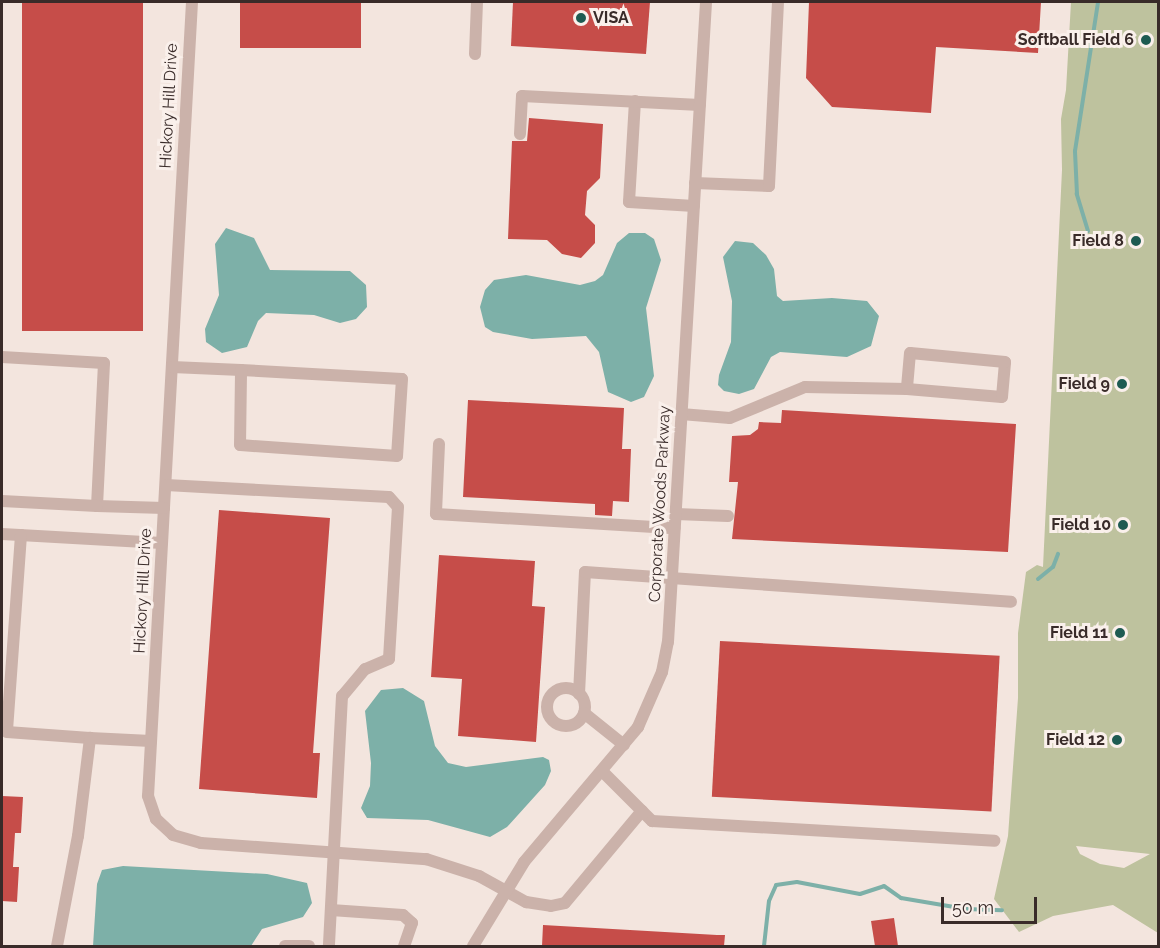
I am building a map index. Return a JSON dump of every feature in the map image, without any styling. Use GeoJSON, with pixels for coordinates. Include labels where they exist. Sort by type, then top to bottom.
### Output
{"type":"FeatureCollection","features":[{"type":"Feature","properties":{"kind":"street","name":"Hickory Hill Drive"},"geometry":{"type":"LineString","coordinates":[[192,2],[152,741],[150,806],[161,826],[173,835],[201,843],[426,859],[479,876],[526,902],[566,903],[642,811]]}},
{"type":"Feature","properties":{"kind":"street"},"geometry":{"type":"LineString","coordinates":[[475,54],[477,2]]}},
{"type":"Feature","properties":{"kind":"street","name":"Corporate Woods Parkway"},"geometry":{"type":"LineString","coordinates":[[474,946],[504,891],[624,745],[649,709],[662,672],[668,642],[706,2]]}},
{"type":"Feature","properties":{"kind":"street"},"geometry":{"type":"LineString","coordinates":[[695,183],[769,186],[778,2]]}},
{"type":"Feature","properties":{"kind":"street"},"geometry":{"type":"LineString","coordinates":[[520,134],[522,96],[700,105]]}},
{"type":"Feature","properties":{"kind":"street"},"geometry":{"type":"LineString","coordinates":[[635,101],[629,201],[694,206]]}},
{"type":"Feature","properties":{"kind":"street"},"geometry":{"type":"LineString","coordinates":[[681,414],[730,418],[805,387],[907,389],[1002,397],[1005,362],[910,354],[907,389]]}},
{"type":"Feature","properties":{"kind":"street"},"geometry":{"type":"LineString","coordinates":[[2,357],[104,363],[97,506]]}},
{"type":"Feature","properties":{"kind":"street"},"geometry":{"type":"LineString","coordinates":[[172,366],[402,379],[397,456],[240,445],[241,370]]}},
{"type":"Feature","properties":{"kind":"street"},"geometry":{"type":"LineString","coordinates":[[439,444],[436,514],[675,528]]}},
{"type":"Feature","properties":{"kind":"street"},"geometry":{"type":"LineString","coordinates":[[166,485],[389,497],[398,507],[389,659],[365,669],[342,696],[329,946]]}},
{"type":"Feature","properties":{"kind":"street"},"geometry":{"type":"LineString","coordinates":[[2,501],[164,508]]}},
{"type":"Feature","properties":{"kind":"street"},"geometry":{"type":"LineString","coordinates":[[676,514],[728,516]]}},
{"type":"Feature","properties":{"kind":"street"},"geometry":{"type":"LineString","coordinates":[[2,534],[162,543]]}},
{"type":"Feature","properties":{"kind":"street"},"geometry":{"type":"LineString","coordinates":[[21,535],[8,732],[152,741]]}},
{"type":"Feature","properties":{"kind":"street"},"geometry":{"type":"LineString","coordinates":[[624,745],[584,713],[579,694],[585,572],[1011,602]]}},
{"type":"Feature","properties":{"kind":"street"},"geometry":{"type":"LineString","coordinates":[[579,694],[567,689],[555,692],[548,703],[549,716],[558,724],[570,726],[584,713]]}},
{"type":"Feature","properties":{"kind":"street"},"geometry":{"type":"LineString","coordinates":[[57,946],[78,836],[90,738]]}},
{"type":"Feature","properties":{"kind":"street"},"geometry":{"type":"LineString","coordinates":[[602,771],[652,821],[994,841]]}},
{"type":"Feature","properties":{"kind":"street"},"geometry":{"type":"LineString","coordinates":[[331,910],[403,915],[412,923],[404,946]]}},
{"type":"Feature","properties":{"kind":"street"},"geometry":{"type":"LineString","coordinates":[[285,946],[309,946]]}},
{"type":"Feature","properties":{"kind":"green space"},"geometry":{"type":"Polygon","coordinates":[[[1071,2],[1158,2],[1158,933],[1113,905],[1053,916],[1019,932],[994,899],[1008,836],[1018,698],[1018,633],[1026,572],[1037,565],[1043,567],[1062,170],[1061,119],[1066,90],[1071,2]],[[1076,846],[1080,854],[1100,864],[1124,868],[1150,854],[1076,846]]]}},
{"type":"Feature","properties":{"kind":"water"},"geometry":{"type":"Polygon","coordinates":[[[226,228],[254,238],[270,270],[350,271],[366,285],[367,307],[356,319],[340,323],[314,315],[266,313],[258,321],[247,347],[222,353],[206,342],[205,329],[219,295],[215,244],[226,228]]]}},
{"type":"Feature","properties":{"kind":"water"},"geometry":{"type":"Polygon","coordinates":[[[629,233],[645,233],[654,239],[661,260],[646,308],[654,376],[644,397],[631,402],[608,392],[599,352],[586,336],[532,339],[493,332],[485,327],[480,307],[485,290],[494,280],[526,275],[580,285],[595,281],[603,275],[617,243],[629,233]]]}},
{"type":"Feature","properties":{"kind":"water"},"geometry":{"type":"Polygon","coordinates":[[[735,241],[753,243],[766,255],[774,269],[777,296],[783,301],[832,298],[867,301],[879,316],[871,346],[847,357],[780,352],[771,357],[754,389],[739,394],[724,391],[718,385],[719,375],[731,342],[732,301],[723,257],[735,241]]]}},
{"type":"Feature","properties":{"kind":"water"},"geometry":{"type":"Polygon","coordinates":[[[403,688],[424,701],[435,746],[448,763],[466,767],[543,757],[549,760],[551,771],[545,785],[507,827],[490,837],[428,820],[367,818],[361,808],[370,786],[371,763],[365,711],[381,690],[403,688]]]}},
{"type":"Feature","properties":{"kind":"water"},"geometry":{"type":"Polygon","coordinates":[[[123,866],[267,874],[307,883],[312,903],[303,917],[262,929],[251,946],[93,946],[97,884],[102,870],[123,866]]]}},
{"type":"Feature","properties":{"kind":"building"},"geometry":{"type":"Polygon","coordinates":[[[22,2],[143,2],[143,331],[22,331],[22,2]]]}},
{"type":"Feature","properties":{"kind":"building"},"geometry":{"type":"Polygon","coordinates":[[[240,2],[361,2],[361,48],[240,48],[240,2]]]}},
{"type":"Feature","properties":{"kind":"building","name":"VISA"},"geometry":{"type":"Polygon","coordinates":[[[513,2],[650,2],[646,54],[511,46],[513,2]]]}},
{"type":"Feature","properties":{"kind":"building"},"geometry":{"type":"Polygon","coordinates":[[[809,2],[1041,2],[1038,53],[936,47],[931,113],[832,107],[806,78],[809,2]]]}},
{"type":"Feature","properties":{"kind":"building"},"geometry":{"type":"Polygon","coordinates":[[[529,118],[603,124],[600,178],[587,191],[585,215],[595,225],[595,243],[581,258],[562,254],[547,240],[508,239],[512,141],[527,141],[529,118]]]}},
{"type":"Feature","properties":{"kind":"building"},"geometry":{"type":"Polygon","coordinates":[[[468,400],[624,408],[622,449],[631,449],[629,502],[613,501],[612,516],[595,515],[595,504],[463,497],[468,400]]]}},
{"type":"Feature","properties":{"kind":"building"},"geometry":{"type":"Polygon","coordinates":[[[782,410],[1016,424],[1008,552],[732,539],[738,482],[729,482],[732,436],[750,435],[758,429],[759,422],[781,423],[782,410]]]}},
{"type":"Feature","properties":{"kind":"building"},"geometry":{"type":"Polygon","coordinates":[[[219,510],[330,518],[313,753],[320,753],[317,798],[199,789],[219,510]]]}},
{"type":"Feature","properties":{"kind":"building"},"geometry":{"type":"Polygon","coordinates":[[[439,555],[535,561],[532,606],[545,607],[536,742],[458,736],[462,679],[431,677],[439,555]]]}},
{"type":"Feature","properties":{"kind":"building"},"geometry":{"type":"Polygon","coordinates":[[[720,641],[1000,656],[991,811],[712,797],[720,641]]]}},
{"type":"Feature","properties":{"kind":"building"},"geometry":{"type":"Polygon","coordinates":[[[2,796],[23,797],[21,833],[15,833],[13,867],[19,867],[17,902],[2,901],[2,796]]]}},
{"type":"Feature","properties":{"kind":"building"},"geometry":{"type":"Polygon","coordinates":[[[894,918],[898,946],[875,946],[871,921],[894,918]]]}},
{"type":"Feature","properties":{"kind":"building"},"geometry":{"type":"Polygon","coordinates":[[[543,925],[725,935],[724,946],[542,946],[543,925]]]}},
{"type":"Feature","properties":{"kind":"waterway"},"geometry":{"type":"LineString","coordinates":[[1088,231],[1077,194],[1075,151],[1098,2]]}},
{"type":"Feature","properties":{"kind":"waterway"},"geometry":{"type":"LineString","coordinates":[[1038,579],[1053,567],[1058,554]]}},
{"type":"Feature","properties":{"kind":"waterway"},"geometry":{"type":"LineString","coordinates":[[764,946],[769,901],[776,885],[797,882],[860,894],[884,886],[901,898],[966,909],[1002,910]]}},
{"type":"Feature","properties":{"kind":"place","name":"VISA"},"geometry":{"type":"Point","coordinates":[581,18]}},
{"type":"Feature","properties":{"kind":"place","name":"Softball Field 6"},"geometry":{"type":"Point","coordinates":[1146,40]}},
{"type":"Feature","properties":{"kind":"place","name":"Field 8"},"geometry":{"type":"Point","coordinates":[1136,241]}},
{"type":"Feature","properties":{"kind":"place","name":"Field 9"},"geometry":{"type":"Point","coordinates":[1122,384]}},
{"type":"Feature","properties":{"kind":"place","name":"Field 10"},"geometry":{"type":"Point","coordinates":[1123,525]}},
{"type":"Feature","properties":{"kind":"place","name":"Field 11"},"geometry":{"type":"Point","coordinates":[1120,633]}},
{"type":"Feature","properties":{"kind":"place","name":"Field 12"},"geometry":{"type":"Point","coordinates":[1117,740]}}]}
